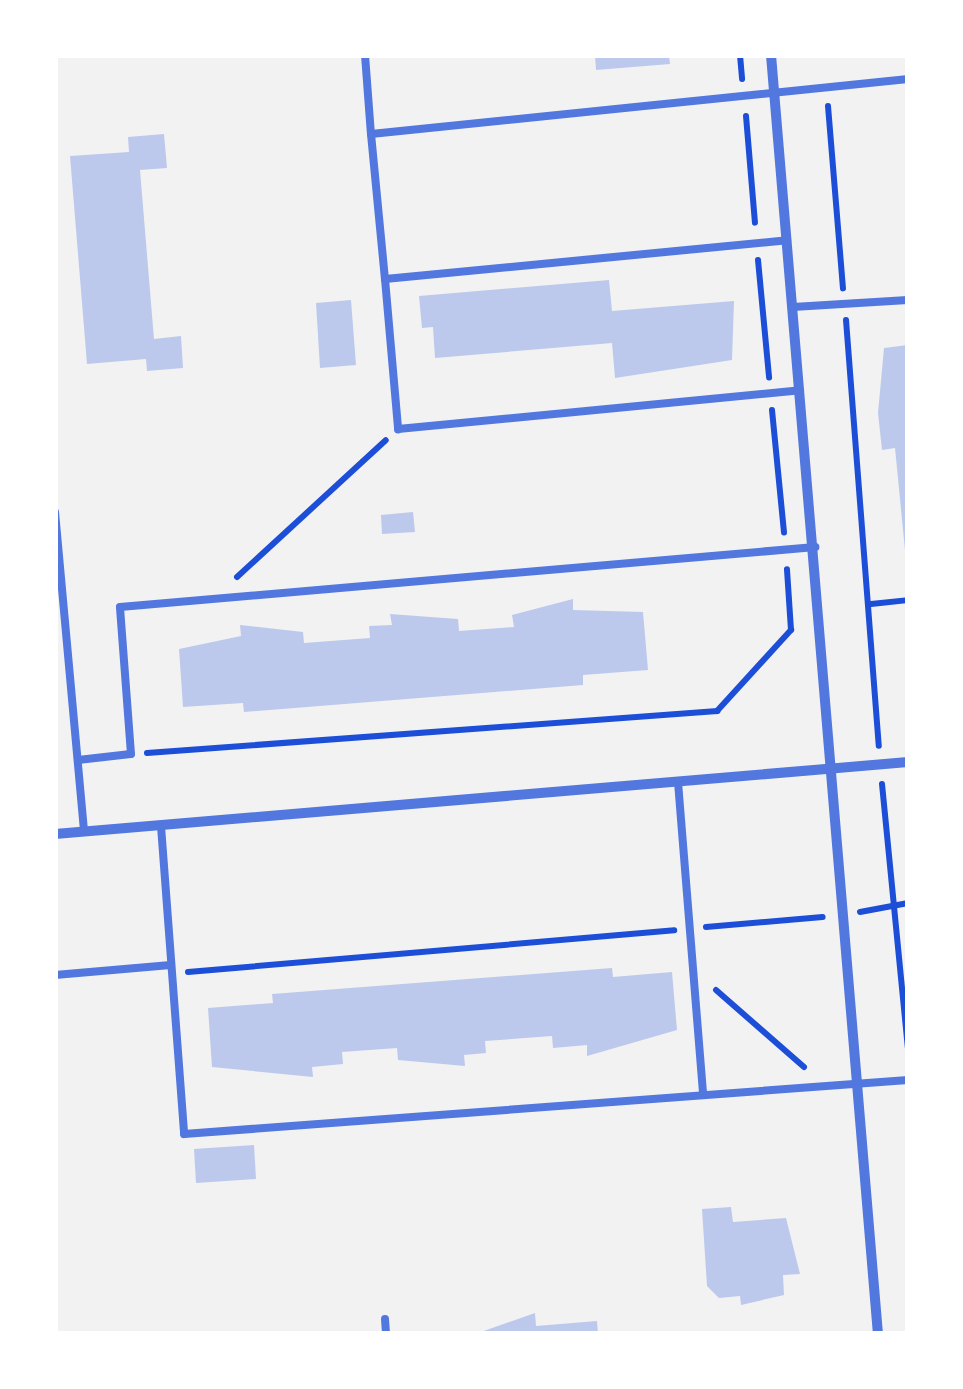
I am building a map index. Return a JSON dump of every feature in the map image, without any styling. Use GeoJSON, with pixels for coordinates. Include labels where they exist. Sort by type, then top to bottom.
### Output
{"type":"FeatureCollection","features":[{"type":"Feature","properties":{"kind":"street"},"geometry":{"type":"LineString","coordinates":[[771,55],[878,1334]]}},
{"type":"Feature","properties":{"kind":"street"},"geometry":{"type":"LineString","coordinates":[[55,834],[908,762]]}},
{"type":"Feature","properties":{"kind":"lane"},"geometry":{"type":"LineString","coordinates":[[365,55],[398,429],[800,390]]}},
{"type":"Feature","properties":{"kind":"lane"},"geometry":{"type":"LineString","coordinates":[[371,134],[908,79]]}},
{"type":"Feature","properties":{"kind":"lane"},"geometry":{"type":"LineString","coordinates":[[386,279],[787,240]]}},
{"type":"Feature","properties":{"kind":"lane"},"geometry":{"type":"LineString","coordinates":[[793,308],[908,300]]}},
{"type":"Feature","properties":{"kind":"lane"},"geometry":{"type":"LineString","coordinates":[[55,512],[84,832]]}},
{"type":"Feature","properties":{"kind":"lane"},"geometry":{"type":"LineString","coordinates":[[78,760],[131,754],[120,607],[814,547]]}},
{"type":"Feature","properties":{"kind":"lane"},"geometry":{"type":"LineString","coordinates":[[678,782],[702,1095]]}},
{"type":"Feature","properties":{"kind":"lane"},"geometry":{"type":"LineString","coordinates":[[161,826],[184,1134],[908,1080]]}},
{"type":"Feature","properties":{"kind":"lane"},"geometry":{"type":"LineString","coordinates":[[55,975],[172,969]]}},
{"type":"Feature","properties":{"kind":"lane"},"geometry":{"type":"LineString","coordinates":[[385,1319],[386,1334]]}},
{"type":"Feature","properties":{"kind":"path"},"geometry":{"type":"LineString","coordinates":[[131,754],[717,711],[791,630],[740,55]]}},
{"type":"Feature","properties":{"kind":"path"},"geometry":{"type":"LineString","coordinates":[[826,88],[871,604],[880,764],[908,1048]]}},
{"type":"Feature","properties":{"kind":"path"},"geometry":{"type":"LineString","coordinates":[[212,599],[398,429]]}},
{"type":"Feature","properties":{"kind":"path"},"geometry":{"type":"LineString","coordinates":[[871,604],[908,600]]}},
{"type":"Feature","properties":{"kind":"path"},"geometry":{"type":"LineString","coordinates":[[172,969],[690,929],[844,915],[908,903]]}},
{"type":"Feature","properties":{"kind":"path"},"geometry":{"type":"LineString","coordinates":[[693,969],[825,1086]]}},
{"type":"Feature","properties":{"kind":"building"},"geometry":{"type":"Polygon","coordinates":[[[595,55],[669,55],[670,64],[596,70],[595,55]]]}},
{"type":"Feature","properties":{"kind":"building"},"geometry":{"type":"Polygon","coordinates":[[[164,134],[167,168],[140,170],[154,339],[181,336],[183,368],[147,371],[146,359],[87,364],[70,156],[129,152],[128,137],[164,134]]]}},
{"type":"Feature","properties":{"kind":"building"},"geometry":{"type":"Polygon","coordinates":[[[609,280],[612,311],[734,301],[732,360],[615,378],[612,343],[435,358],[433,327],[422,328],[419,296],[609,280]]]}},
{"type":"Feature","properties":{"kind":"building"},"geometry":{"type":"Polygon","coordinates":[[[351,300],[356,365],[320,368],[316,303],[351,300]]]}},
{"type":"Feature","properties":{"kind":"building"},"geometry":{"type":"Polygon","coordinates":[[[908,345],[905,550],[895,448],[882,450],[878,413],[884,348],[908,345]]]}},
{"type":"Feature","properties":{"kind":"building"},"geometry":{"type":"Polygon","coordinates":[[[413,512],[415,532],[382,534],[381,515],[413,512]]]}},
{"type":"Feature","properties":{"kind":"building"},"geometry":{"type":"Polygon","coordinates":[[[573,599],[573,610],[643,612],[648,670],[583,675],[583,685],[244,712],[243,703],[183,707],[179,649],[241,636],[240,625],[303,632],[304,643],[370,638],[369,626],[392,625],[390,614],[458,619],[459,631],[514,627],[512,615],[573,599]]]}},
{"type":"Feature","properties":{"kind":"building"},"geometry":{"type":"Polygon","coordinates":[[[612,968],[613,977],[672,972],[677,1030],[587,1056],[587,1045],[553,1048],[552,1036],[485,1041],[486,1053],[464,1055],[465,1066],[398,1060],[397,1048],[342,1052],[343,1064],[312,1067],[313,1077],[212,1067],[208,1008],[273,1003],[272,994],[612,968]]]}},
{"type":"Feature","properties":{"kind":"building"},"geometry":{"type":"Polygon","coordinates":[[[254,1145],[256,1179],[196,1183],[194,1149],[254,1145]]]}},
{"type":"Feature","properties":{"kind":"building"},"geometry":{"type":"Polygon","coordinates":[[[731,1207],[733,1222],[786,1218],[800,1274],[783,1275],[784,1295],[741,1305],[740,1296],[719,1298],[707,1286],[702,1209],[731,1207]]]}},
{"type":"Feature","properties":{"kind":"building"},"geometry":{"type":"Polygon","coordinates":[[[535,1313],[536,1326],[597,1321],[598,1334],[475,1334],[535,1313]]]}}]}
